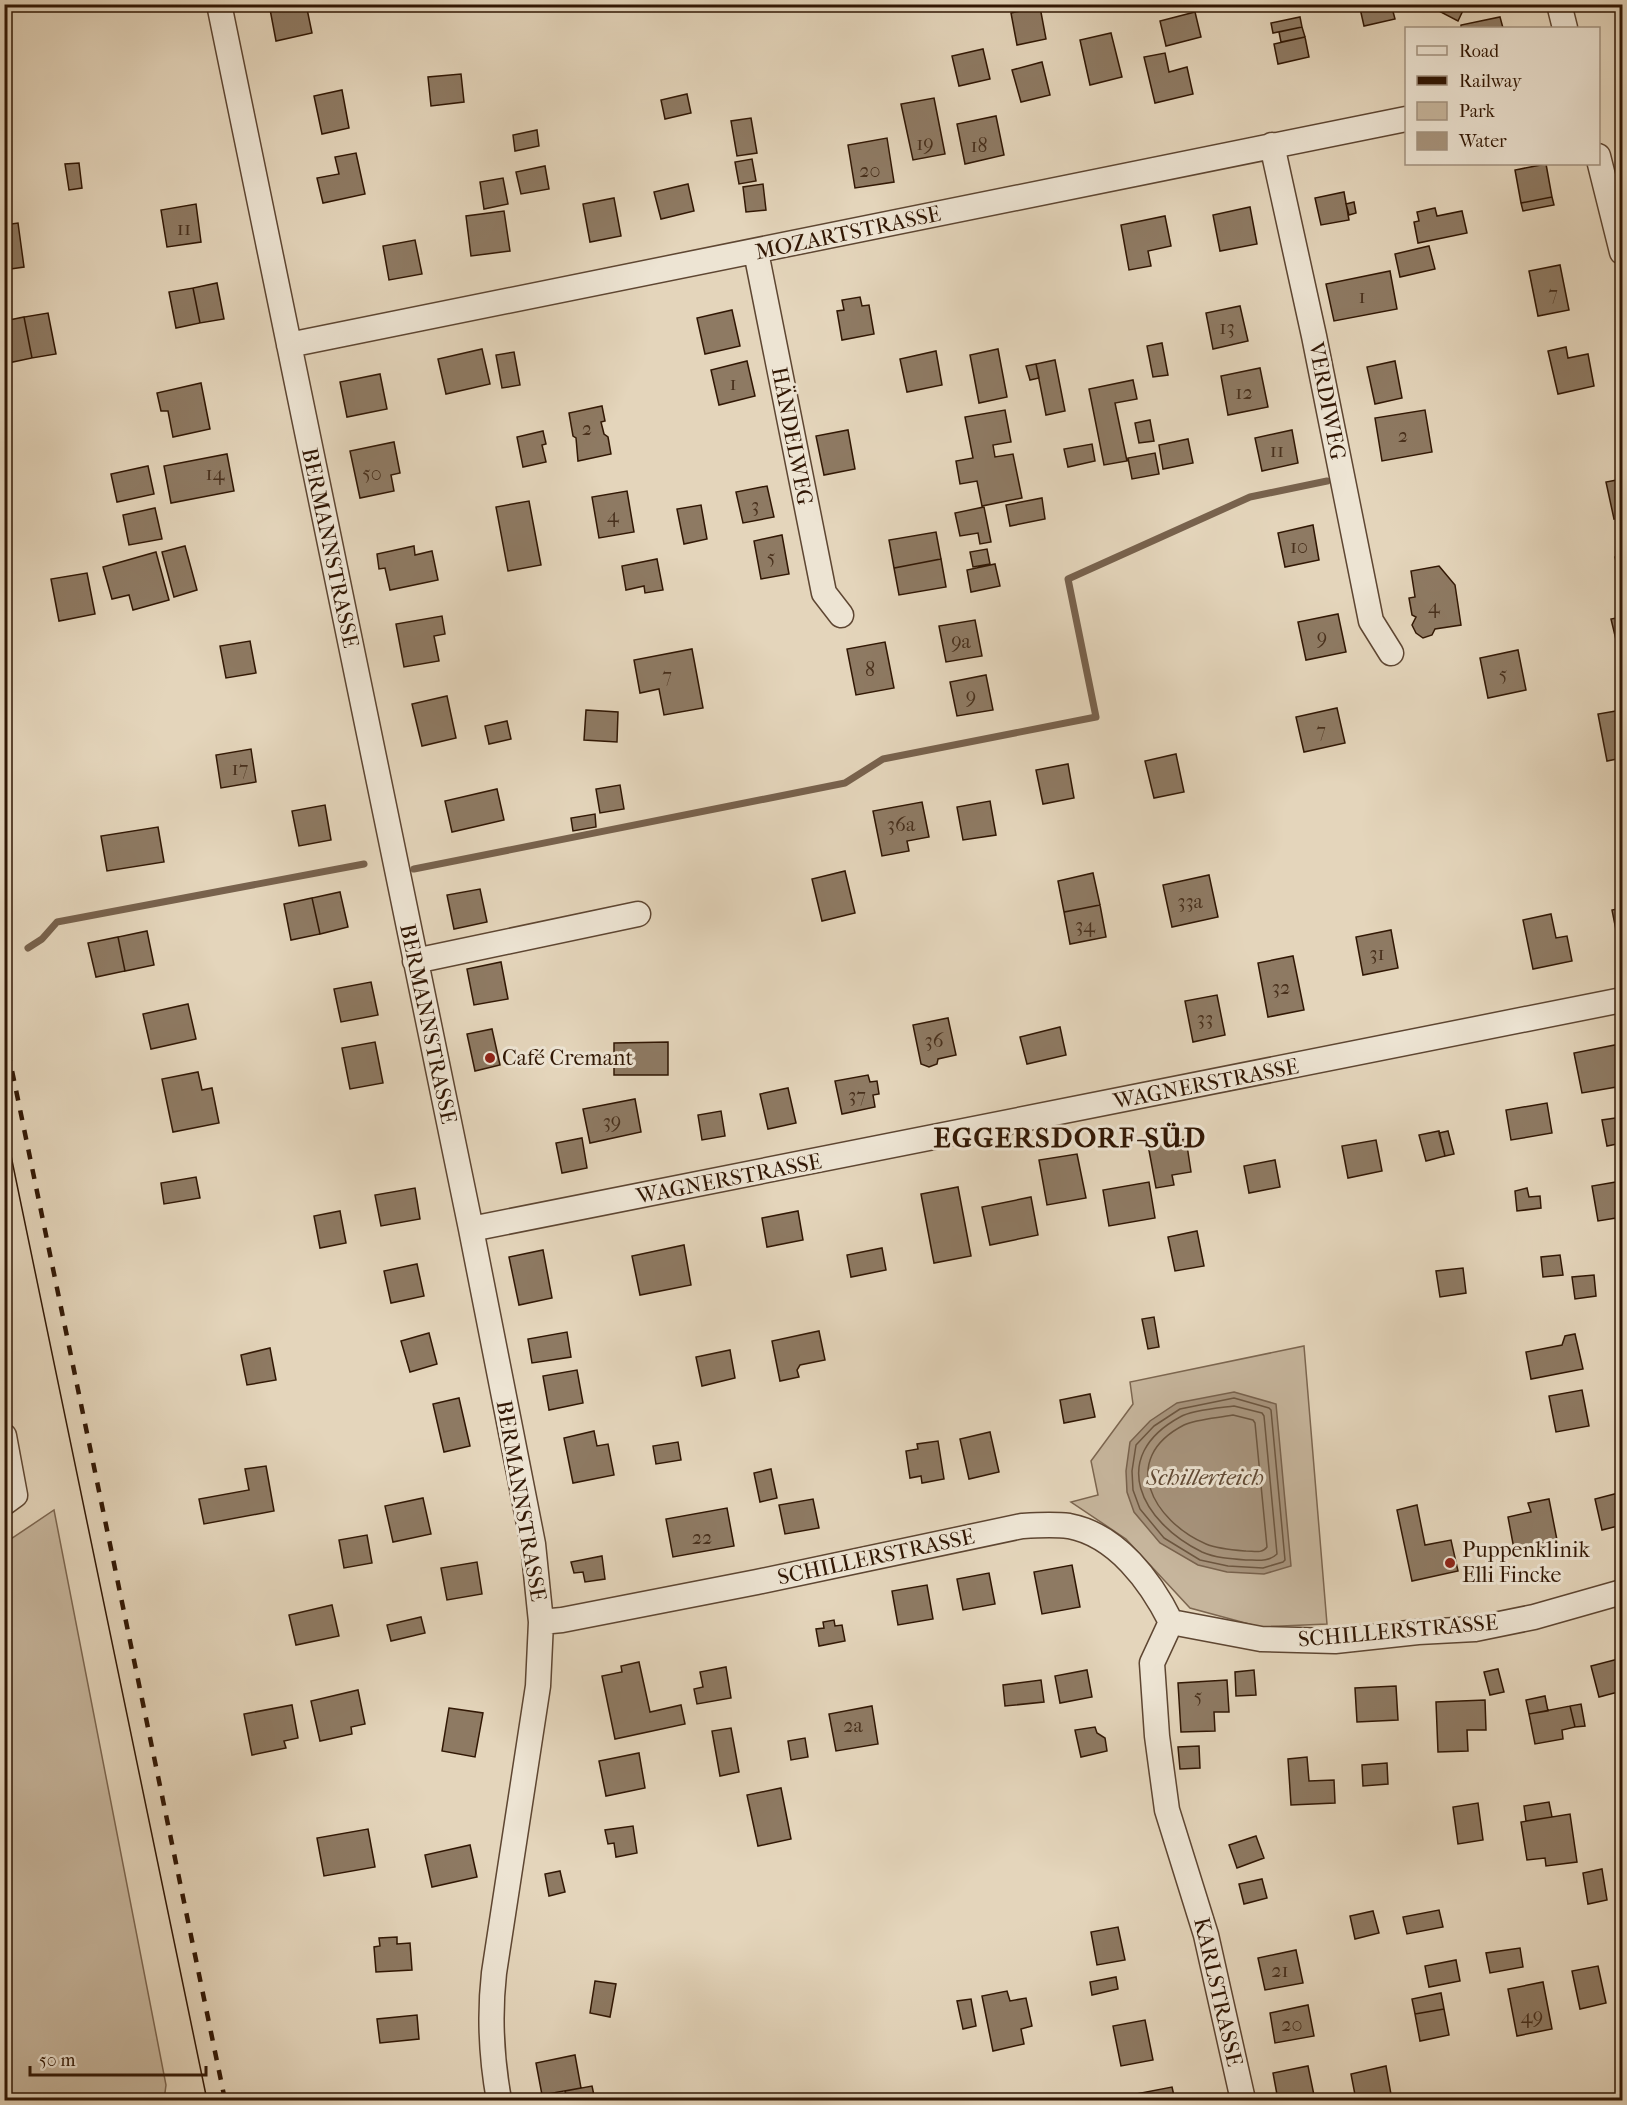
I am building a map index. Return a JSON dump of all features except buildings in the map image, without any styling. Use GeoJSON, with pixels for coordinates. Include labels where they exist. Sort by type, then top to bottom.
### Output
{"type":"FeatureCollection","features":[{"type":"Feature","properties":{"kind":"street","name":"BERMANNSTRASSE"},"geometry":{"type":"LineString","coordinates":[[219,4],[471,1229],[533,1544],[541,1622],[538,1686],[490,2010],[491,2050],[499,2100]]}},
{"type":"Feature","properties":{"kind":"street"},"geometry":{"type":"LineString","coordinates":[[1559,4],[1565,27]]}},
{"type":"Feature","properties":{"kind":"street","name":"MOZARTSTRASSE"},"geometry":{"type":"LineString","coordinates":[[289,345],[1405,119]]}},
{"type":"Feature","properties":{"kind":"street","name":"VERDIWEG"},"geometry":{"type":"LineString","coordinates":[[1272,145],[1317,347],[1371,621],[1391,653]]}},
{"type":"Feature","properties":{"kind":"street"},"geometry":{"type":"LineString","coordinates":[[1600,160],[1623,252]]}},
{"type":"Feature","properties":{"kind":"street","name":"HÄNDELWEG"},"geometry":{"type":"LineString","coordinates":[[756,252],[824,593],[841,615]]}},
{"type":"Feature","properties":{"kind":"street"},"geometry":{"type":"LineString","coordinates":[[415,961],[639,914]]}},
{"type":"Feature","properties":{"kind":"street","name":"WAGNERSTRASSE"},"geometry":{"type":"LineString","coordinates":[[471,1229],[1623,1000]]}},
{"type":"Feature","properties":{"kind":"street"},"geometry":{"type":"LineString","coordinates":[[4,1436],[15,1495],[4,1503]]}},
{"type":"Feature","properties":{"kind":"street","name":"SCHILLERSTRASSE"},"geometry":{"type":"LineString","coordinates":[[541,1622],[562,1620],[757,1582],[1022,1526],[1050,1524],[1070,1526],[1088,1532],[1121,1554],[1140,1573],[1172,1622],[1261,1639],[1335,1641],[1418,1632],[1475,1629],[1534,1617],[1623,1592]]}},
{"type":"Feature","properties":{"kind":"street","name":"KARLSTRASSE"},"geometry":{"type":"LineString","coordinates":[[1172,1622],[1152,1663],[1157,1736],[1167,1810],[1209,1946],[1243,2100]]}},
{"type":"Feature","properties":{"kind":"green space"},"geometry":{"type":"Polygon","coordinates":[[[1304,1346],[1327,1624],[1260,1627],[1190,1608],[1126,1539],[1071,1502],[1098,1495],[1091,1461],[1133,1404],[1130,1382],[1304,1346]]]}},
{"type":"Feature","properties":{"kind":"green space"},"geometry":{"type":"Polygon","coordinates":[[[54,1510],[166,2085],[164,2100],[5,2100],[5,1543],[54,1510]]]}},
{"type":"Feature","properties":{"kind":"water","name":"Schillerteich"},"geometry":{"type":"Polygon","coordinates":[[[1234,1392],[1276,1404],[1291,1566],[1264,1574],[1227,1572],[1198,1565],[1160,1543],[1134,1512],[1127,1492],[1126,1471],[1130,1442],[1150,1421],[1177,1403],[1234,1392]]]}},
{"type":"Feature","properties":{"kind":"waterway"},"geometry":{"type":"LineString","coordinates":[[414,869],[845,783],[883,759],[1096,717],[1068,579],[1250,497],[1327,481]]}},
{"type":"Feature","properties":{"kind":"waterway"},"geometry":{"type":"LineString","coordinates":[[28,948],[42,939],[57,922],[364,864]]}},
{"type":"Feature","properties":{"kind":"tram line"},"geometry":{"type":"LineString","coordinates":[[4,1122],[207,2100]]}},
{"type":"Feature","properties":{"kind":"railway"},"geometry":{"type":"LineString","coordinates":[[4,1032],[225,2100]]}},
{"type":"Feature","properties":{"kind":"place","name":"Café Cremant"},"geometry":{"type":"Point","coordinates":[490,1058]}},
{"type":"Feature","properties":{"kind":"place","name":"Puppenklinik Elli Fincke"},"geometry":{"type":"Point","coordinates":[1450,1563]}},
{"type":"Feature","properties":{"kind":"district","name":"EGGERSDORF-SÜD"},"geometry":{"type":"Point","coordinates":[1070,1137]}}]}
